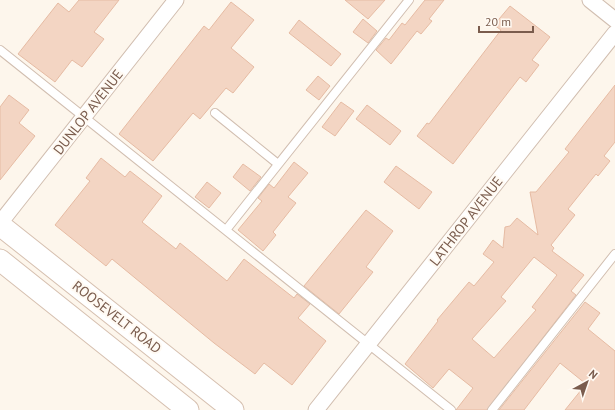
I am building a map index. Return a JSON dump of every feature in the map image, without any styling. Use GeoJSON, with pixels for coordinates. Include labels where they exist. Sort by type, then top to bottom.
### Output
{"type":"FeatureCollection","features":[{"type":"Feature","properties":{"kind":"main road","name":"ROOSEVELT ROAD"},"geometry":{"type":"LineString","coordinates":[[0,224],[233,410]]}},
{"type":"Feature","properties":{"kind":"main road","name":"ROOSEVELT ROAD"},"geometry":{"type":"LineString","coordinates":[[0,260],[188,410]]}},
{"type":"Feature","properties":{"kind":"street","name":"DUNLOP AVENUE"},"geometry":{"type":"LineString","coordinates":[[0,224],[176,0]]}},
{"type":"Feature","properties":{"kind":"street"},"geometry":{"type":"LineString","coordinates":[[590,0],[615,20]]}},
{"type":"Feature","properties":{"kind":"street","name":"LATHROP AVENUE"},"geometry":{"type":"LineString","coordinates":[[316,410],[615,33]]}},
{"type":"Feature","properties":{"kind":"lane"},"geometry":{"type":"LineString","coordinates":[[226,230],[408,0]]}},
{"type":"Feature","properties":{"kind":"lane"},"geometry":{"type":"LineString","coordinates":[[0,50],[451,410]]}},
{"type":"Feature","properties":{"kind":"lane"},"geometry":{"type":"LineString","coordinates":[[215,114],[278,164]]}},
{"type":"Feature","properties":{"kind":"lane"},"geometry":{"type":"LineString","coordinates":[[492,410],[615,254]]}},
{"type":"Feature","properties":{"kind":"building"},"geometry":{"type":"Polygon","coordinates":[[[79,0],[119,0],[94,32],[104,39],[82,67],[72,60],[55,82],[18,54],[58,3],[69,12],[79,0]]]}},
{"type":"Feature","properties":{"kind":"building"},"geometry":{"type":"Polygon","coordinates":[[[345,0],[385,0],[368,19],[345,0]]]}},
{"type":"Feature","properties":{"kind":"building"},"geometry":{"type":"Polygon","coordinates":[[[425,0],[444,0],[429,19],[432,21],[421,34],[417,31],[391,64],[376,50],[386,38],[389,40],[402,23],[405,25],[425,0]]]}},
{"type":"Feature","properties":{"kind":"building"},"geometry":{"type":"Polygon","coordinates":[[[231,2],[254,20],[231,48],[254,67],[233,93],[226,88],[200,119],[193,113],[153,161],[119,134],[204,26],[209,30],[231,2]]]}},
{"type":"Feature","properties":{"kind":"building"},"geometry":{"type":"Polygon","coordinates":[[[510,6],[550,37],[532,60],[539,65],[526,82],[520,77],[453,164],[417,136],[427,123],[429,124],[501,30],[494,25],[510,6]]]}},
{"type":"Feature","properties":{"kind":"building"},"geometry":{"type":"Polygon","coordinates":[[[363,19],[377,31],[368,43],[353,32],[363,19]]]}},
{"type":"Feature","properties":{"kind":"building"},"geometry":{"type":"Polygon","coordinates":[[[299,20],[341,54],[331,66],[289,33],[299,20]]]}},
{"type":"Feature","properties":{"kind":"building"},"geometry":{"type":"Polygon","coordinates":[[[318,76],[330,86],[319,100],[306,90],[318,76]]]}},
{"type":"Feature","properties":{"kind":"building"},"geometry":{"type":"Polygon","coordinates":[[[615,85],[615,142],[604,156],[610,161],[598,176],[596,174],[568,209],[575,215],[551,245],[554,248],[552,251],[584,275],[571,291],[576,295],[487,410],[456,410],[473,388],[449,369],[433,388],[405,364],[438,321],[437,320],[469,282],[474,286],[494,262],[483,254],[493,240],[503,248],[505,227],[510,226],[517,218],[538,235],[530,192],[536,192],[569,152],[565,149],[615,85]],[[534,257],[501,297],[506,301],[472,339],[494,358],[536,310],[532,307],[557,275],[534,257]]]}},
{"type":"Feature","properties":{"kind":"building"},"geometry":{"type":"Polygon","coordinates":[[[9,95],[29,110],[19,123],[35,136],[0,180],[0,107],[9,95]]]}},
{"type":"Feature","properties":{"kind":"building"},"geometry":{"type":"Polygon","coordinates":[[[341,102],[354,111],[335,136],[322,127],[341,102]]]}},
{"type":"Feature","properties":{"kind":"building"},"geometry":{"type":"Polygon","coordinates":[[[367,105],[401,131],[390,145],[356,119],[367,105]]]}},
{"type":"Feature","properties":{"kind":"building"},"geometry":{"type":"Polygon","coordinates":[[[101,158],[125,177],[130,171],[162,196],[142,222],[176,249],[180,243],[227,281],[244,259],[294,298],[297,294],[310,304],[298,318],[326,341],[292,385],[264,363],[255,374],[214,343],[112,259],[106,266],[55,225],[90,181],[86,178],[101,158]]]}},
{"type":"Feature","properties":{"kind":"building"},"geometry":{"type":"Polygon","coordinates":[[[294,162],[308,173],[288,197],[296,203],[273,232],[276,235],[263,251],[238,230],[262,201],[258,198],[269,184],[274,188],[294,162]]]}},
{"type":"Feature","properties":{"kind":"building"},"geometry":{"type":"Polygon","coordinates":[[[243,164],[261,177],[250,191],[233,177],[243,164]]]}},
{"type":"Feature","properties":{"kind":"building"},"geometry":{"type":"Polygon","coordinates":[[[396,166],[432,192],[419,209],[384,182],[396,166]]]}},
{"type":"Feature","properties":{"kind":"building"},"geometry":{"type":"Polygon","coordinates":[[[207,182],[221,193],[209,208],[195,197],[207,182]]]}},
{"type":"Feature","properties":{"kind":"building"},"geometry":{"type":"Polygon","coordinates":[[[366,210],[393,231],[366,267],[373,272],[339,314],[304,286],[366,210]]]}},
{"type":"Feature","properties":{"kind":"building"},"geometry":{"type":"Polygon","coordinates":[[[585,302],[600,313],[588,329],[615,351],[615,410],[565,410],[586,384],[560,363],[524,410],[499,410],[585,302]]]}}]}
